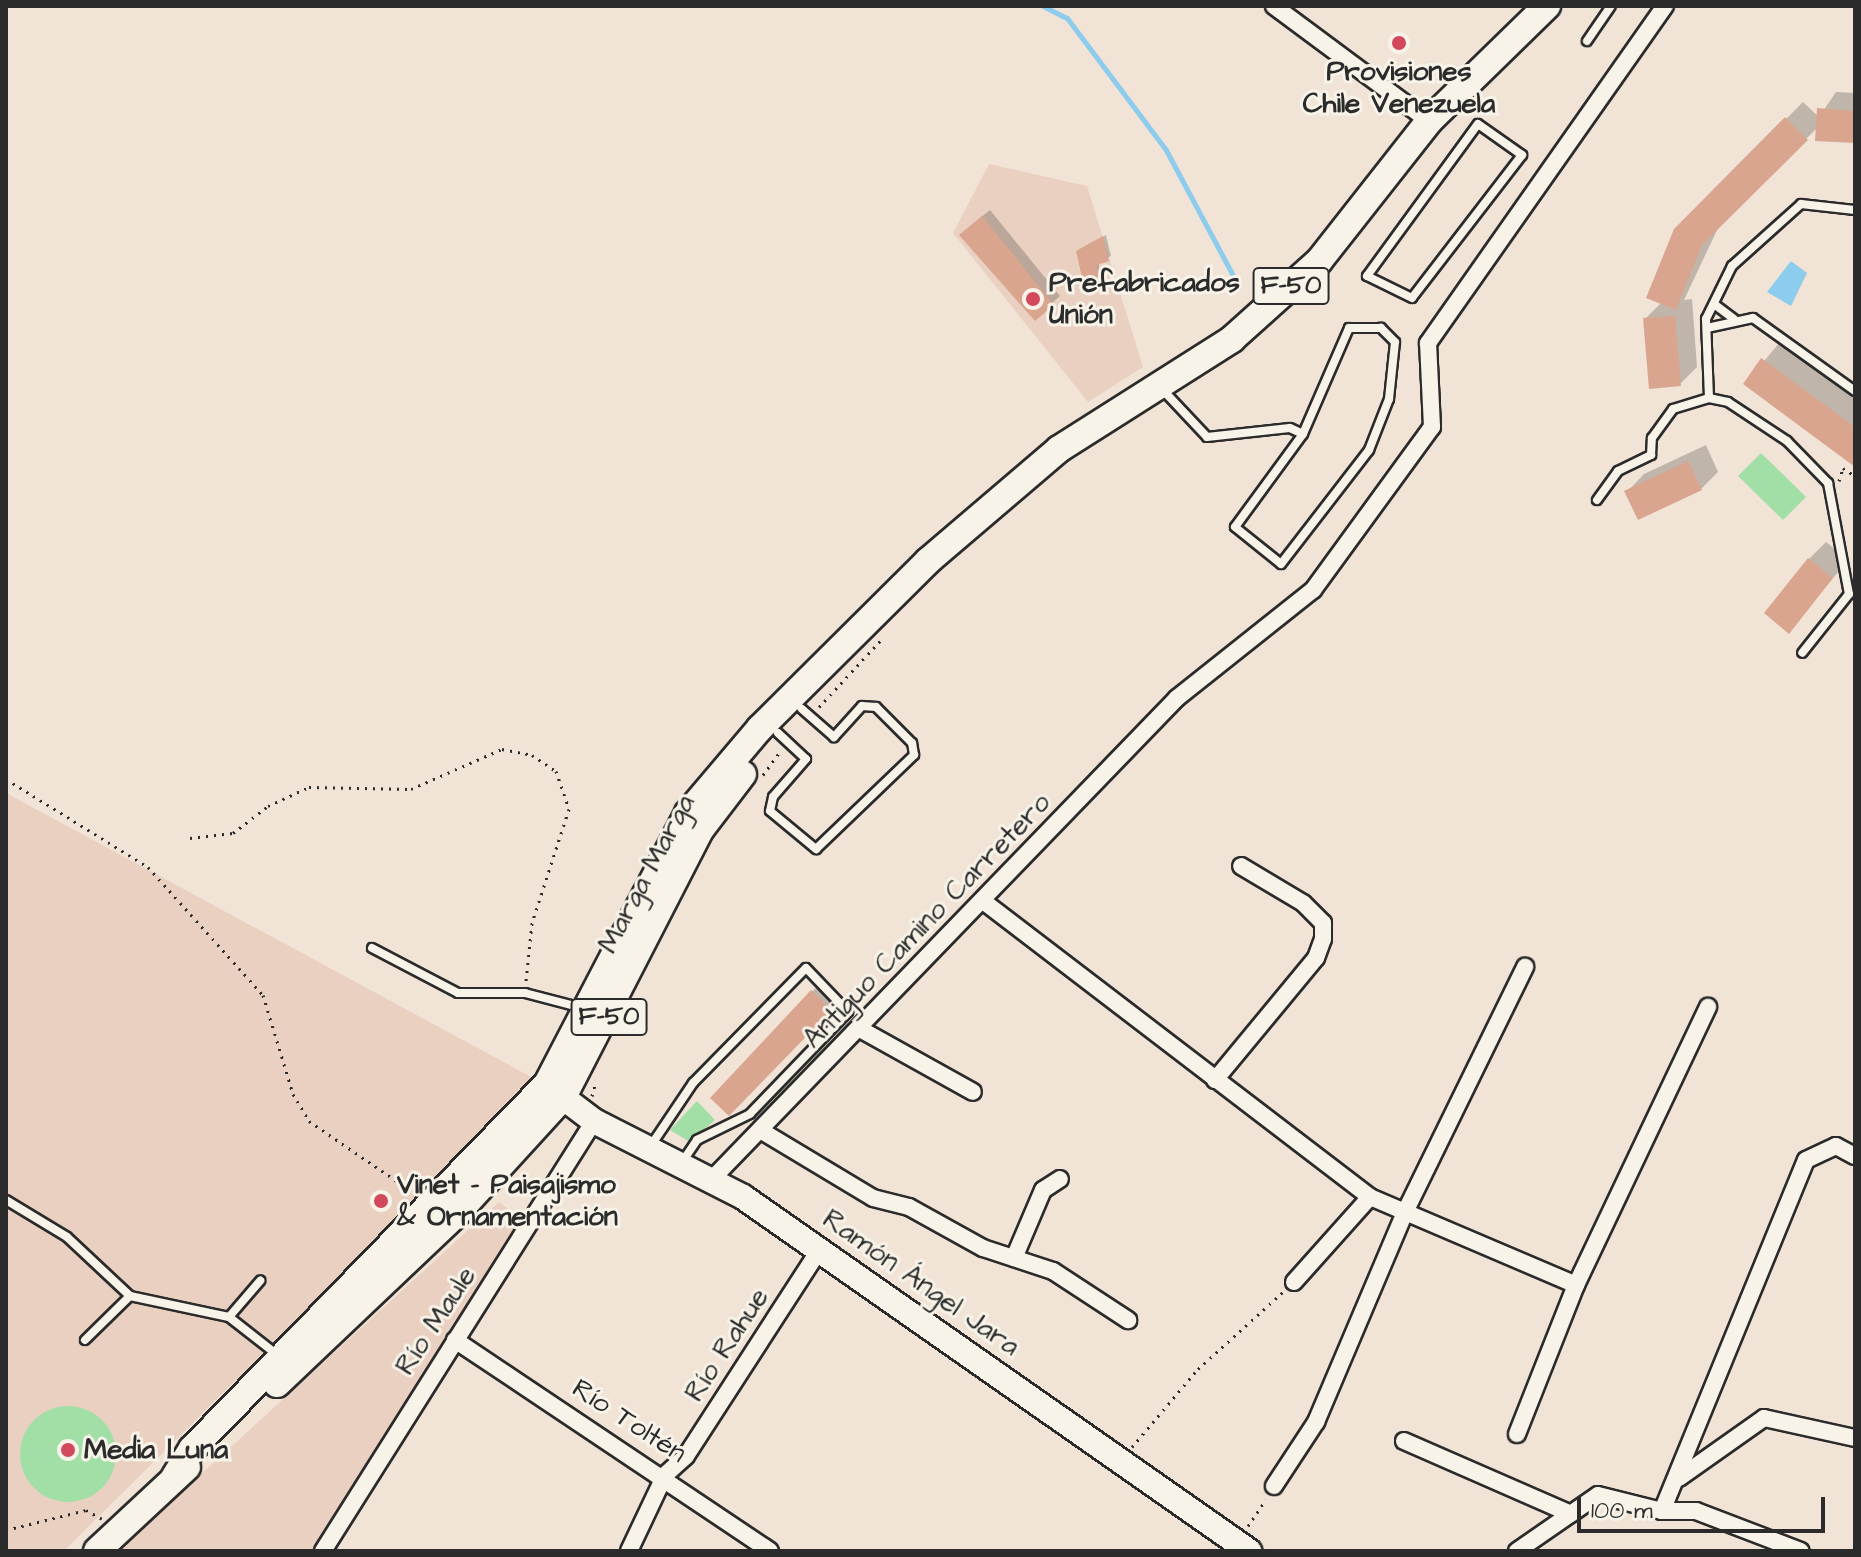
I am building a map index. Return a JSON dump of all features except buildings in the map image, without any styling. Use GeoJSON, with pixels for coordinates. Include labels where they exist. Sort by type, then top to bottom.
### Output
{"type":"FeatureCollection","features":[{"type":"Feature","properties":{"kind":"main road","name":"Marga Marga"},"geometry":{"type":"LineString","coordinates":[[175,1476],[280,1357],[434,1207],[571,1104],[590,1010],[688,813],[807,680],[1059,449],[1161,388],[1232,339],[1319,261],[1429,121],[1547,6]]}},
{"type":"Feature","properties":{"kind":"main road","name":"Marga Marga"},"geometry":{"type":"LineString","coordinates":[[97,1551],[571,1104],[701,829],[986,514]]}},
{"type":"Feature","properties":{"kind":"main road","name":"Ramón Ángel Jara"},"geometry":{"type":"LineString","coordinates":[[571,1104],[713,1178],[820,1249],[1244,1547]]}},
{"type":"Feature","properties":{"kind":"street"},"geometry":{"type":"LineString","coordinates":[[1274,6],[1429,121]]}},
{"type":"Feature","properties":{"kind":"street","name":"Antiguo Camino Carretero"},"geometry":{"type":"LineString","coordinates":[[713,1178],[1177,698],[1313,590],[1432,427],[1428,343],[1665,6]]}},
{"type":"Feature","properties":{"kind":"street"},"geometry":{"type":"LineString","coordinates":[[1215,1080],[1316,958],[1323,939],[1323,923],[1303,903],[1241,866]]}},
{"type":"Feature","properties":{"kind":"street"},"geometry":{"type":"LineString","coordinates":[[983,901],[1370,1197],[1576,1285]]}},
{"type":"Feature","properties":{"kind":"street"},"geometry":{"type":"LineString","coordinates":[[1274,1486],[1316,1422],[1406,1210],[1525,967]]}},
{"type":"Feature","properties":{"kind":"street"},"geometry":{"type":"LineString","coordinates":[[1517,1434],[1576,1285],[1708,1007]]}},
{"type":"Feature","properties":{"kind":"street"},"geometry":{"type":"LineString","coordinates":[[860,1029],[973,1092]]}},
{"type":"Feature","properties":{"kind":"street","name":"Río Maule"},"geometry":{"type":"LineString","coordinates":[[323,1551],[455,1340],[571,1104]]}},
{"type":"Feature","properties":{"kind":"street"},"geometry":{"type":"LineString","coordinates":[[760,1130],[873,1198],[909,1207],[1014,1258],[1053,1271],[1128,1320]]}},
{"type":"Feature","properties":{"kind":"street"},"geometry":{"type":"LineString","coordinates":[[1662,1511],[1678,1479],[1806,1160],[1836,1146],[1855,1156]]}},
{"type":"Feature","properties":{"kind":"street"},"geometry":{"type":"LineString","coordinates":[[1014,1258],[1043,1190],[1060,1179]]}},
{"type":"Feature","properties":{"kind":"street"},"geometry":{"type":"LineString","coordinates":[[1294,1282],[1370,1197]]}},
{"type":"Feature","properties":{"kind":"street","name":"Río Rahue"},"geometry":{"type":"LineString","coordinates":[[629,1551],[665,1475],[686,1456],[820,1249]]}},
{"type":"Feature","properties":{"kind":"street","name":"Río Toltén"},"geometry":{"type":"LineString","coordinates":[[455,1340],[665,1475],[770,1551]]}},
{"type":"Feature","properties":{"kind":"street"},"geometry":{"type":"LineString","coordinates":[[1678,1479],[1764,1418],[1855,1438]]}},
{"type":"Feature","properties":{"kind":"street"},"geometry":{"type":"LineString","coordinates":[[1404,1441],[1571,1514]]}},
{"type":"Feature","properties":{"kind":"street"},"geometry":{"type":"LineString","coordinates":[[1517,1551],[1571,1514],[1610,1493],[1662,1511],[1696,1511],[1801,1551]]}},
{"type":"Feature","properties":{"kind":"lane"},"geometry":{"type":"LineString","coordinates":[[1587,41],[1611,6]]}},
{"type":"Feature","properties":{"kind":"lane"},"geometry":{"type":"LineString","coordinates":[[1478,124],[1522,155],[1412,298],[1367,276],[1478,124]]}},
{"type":"Feature","properties":{"kind":"lane"},"geometry":{"type":"LineString","coordinates":[[1709,398],[1707,328],[1714,304],[1732,266],[1801,204],[1855,210]]}},
{"type":"Feature","properties":{"kind":"lane"},"geometry":{"type":"LineString","coordinates":[[1714,304],[1734,319]]}},
{"type":"Feature","properties":{"kind":"lane"},"geometry":{"type":"LineString","coordinates":[[1707,328],[1734,319],[1753,318],[1855,391]]}},
{"type":"Feature","properties":{"kind":"lane"},"geometry":{"type":"LineString","coordinates":[[1349,328],[1381,328],[1395,342],[1389,399],[1369,450],[1281,564],[1235,527],[1303,434],[1349,328]]}},
{"type":"Feature","properties":{"kind":"lane"},"geometry":{"type":"LineString","coordinates":[[1161,388],[1207,437],[1290,428],[1303,434]]}},
{"type":"Feature","properties":{"kind":"lane"},"geometry":{"type":"LineString","coordinates":[[1597,500],[1618,471],[1651,455],[1652,438],[1673,409],[1709,398],[1787,441],[1831,490],[1849,594],[1802,653]]}},
{"type":"Feature","properties":{"kind":"lane"},"geometry":{"type":"LineString","coordinates":[[783,737],[806,759],[770,811],[816,849],[914,755],[912,743],[876,707],[862,706],[834,737],[806,713]]}},
{"type":"Feature","properties":{"kind":"lane"},"geometry":{"type":"LineString","coordinates":[[372,948],[458,993],[525,993],[590,1010]]}},
{"type":"Feature","properties":{"kind":"lane"},"geometry":{"type":"LineString","coordinates":[[649,1147],[693,1083],[806,968],[848,1012],[750,1114],[697,1140],[682,1162]]}},
{"type":"Feature","properties":{"kind":"lane"},"geometry":{"type":"LineString","coordinates":[[6,1200],[67,1237],[130,1296],[229,1317],[280,1357]]}},
{"type":"Feature","properties":{"kind":"lane"},"geometry":{"type":"LineString","coordinates":[[229,1317],[260,1281]]}},
{"type":"Feature","properties":{"kind":"lane"},"geometry":{"type":"LineString","coordinates":[[85,1340],[130,1296]]}},
{"type":"Feature","properties":{"kind":"path"},"geometry":{"type":"LineString","coordinates":[[1831,490],[1843,468],[1855,476]]}},
{"type":"Feature","properties":{"kind":"path"},"geometry":{"type":"LineString","coordinates":[[806,713],[885,636]]}},
{"type":"Feature","properties":{"kind":"path"},"geometry":{"type":"LineString","coordinates":[[752,788],[783,737]]}},
{"type":"Feature","properties":{"kind":"path"},"geometry":{"type":"LineString","coordinates":[[190,838],[233,833],[268,806],[309,787],[411,789],[502,749],[532,755],[556,771],[569,809],[532,923],[525,993]]}},
{"type":"Feature","properties":{"kind":"path"},"geometry":{"type":"LineString","coordinates":[[6,779],[148,867],[263,995],[293,1094],[309,1121],[434,1207]]}},
{"type":"Feature","properties":{"kind":"path"},"geometry":{"type":"LineString","coordinates":[[571,1104],[596,1073]]}},
{"type":"Feature","properties":{"kind":"path"},"geometry":{"type":"LineString","coordinates":[[1121,1460],[1198,1369],[1294,1282]]}},
{"type":"Feature","properties":{"kind":"path"},"geometry":{"type":"LineString","coordinates":[[1244,1547],[1274,1486]]}},
{"type":"Feature","properties":{"kind":"path"},"geometry":{"type":"LineString","coordinates":[[6,1530],[86,1510],[120,1528]]}},
{"type":"Feature","properties":{"kind":"shaded area"},"geometry":{"type":"Polygon","coordinates":[[[989,164],[1087,186],[1143,367],[1088,402],[953,233],[989,164]]]}},
{"type":"Feature","properties":{"kind":"shaded area"},"geometry":{"type":"Polygon","coordinates":[[[6,793],[533,1078],[393,1238],[257,1359],[64,1551],[6,1551],[6,793]]]}},
{"type":"Feature","properties":{"kind":"shaded area"},"geometry":{"type":"Polygon","coordinates":[[[499,1202],[521,1219],[313,1551],[117,1551],[499,1202]]]}},
{"type":"Feature","properties":{"kind":"green space"},"geometry":{"type":"Polygon","coordinates":[[[1761,453],[1806,497],[1783,520],[1738,476],[1761,453]]]}},
{"type":"Feature","properties":{"kind":"green space"},"geometry":{"type":"Polygon","coordinates":[[[697,1101],[715,1120],[690,1142],[670,1130],[697,1101]]]}},
{"type":"Feature","properties":{"kind":"green space","name":"Media Luna"},"geometry":{"type":"Polygon","coordinates":[[[68,1406],[87,1409],[102,1420],[113,1435],[116,1454],[113,1473],[102,1488],[87,1499],[68,1502],[49,1499],[34,1488],[23,1473],[20,1454],[23,1435],[34,1420],[49,1409],[68,1406]]]}},
{"type":"Feature","properties":{"kind":"water"},"geometry":{"type":"Polygon","coordinates":[[[1791,261],[1807,273],[1791,306],[1767,292],[1791,261]]]}},
{"type":"Feature","properties":{"kind":"waterway"},"geometry":{"type":"LineString","coordinates":[[1043,6],[1067,18],[1166,150],[1239,287]]}},
{"type":"Feature","properties":{"kind":"place","name":"Provisiones Chile Venezuela"},"geometry":{"type":"Point","coordinates":[1399,43]}},
{"type":"Feature","properties":{"kind":"place","name":"Prefabricados Unión"},"geometry":{"type":"Point","coordinates":[1033,299]}},
{"type":"Feature","properties":{"kind":"place","name":"Vinet - Paisajismo & Ornamentación"},"geometry":{"type":"Point","coordinates":[381,1201]}},
{"type":"Feature","properties":{"kind":"place","name":"Media Luna"},"geometry":{"type":"Point","coordinates":[68,1450]}}]}
